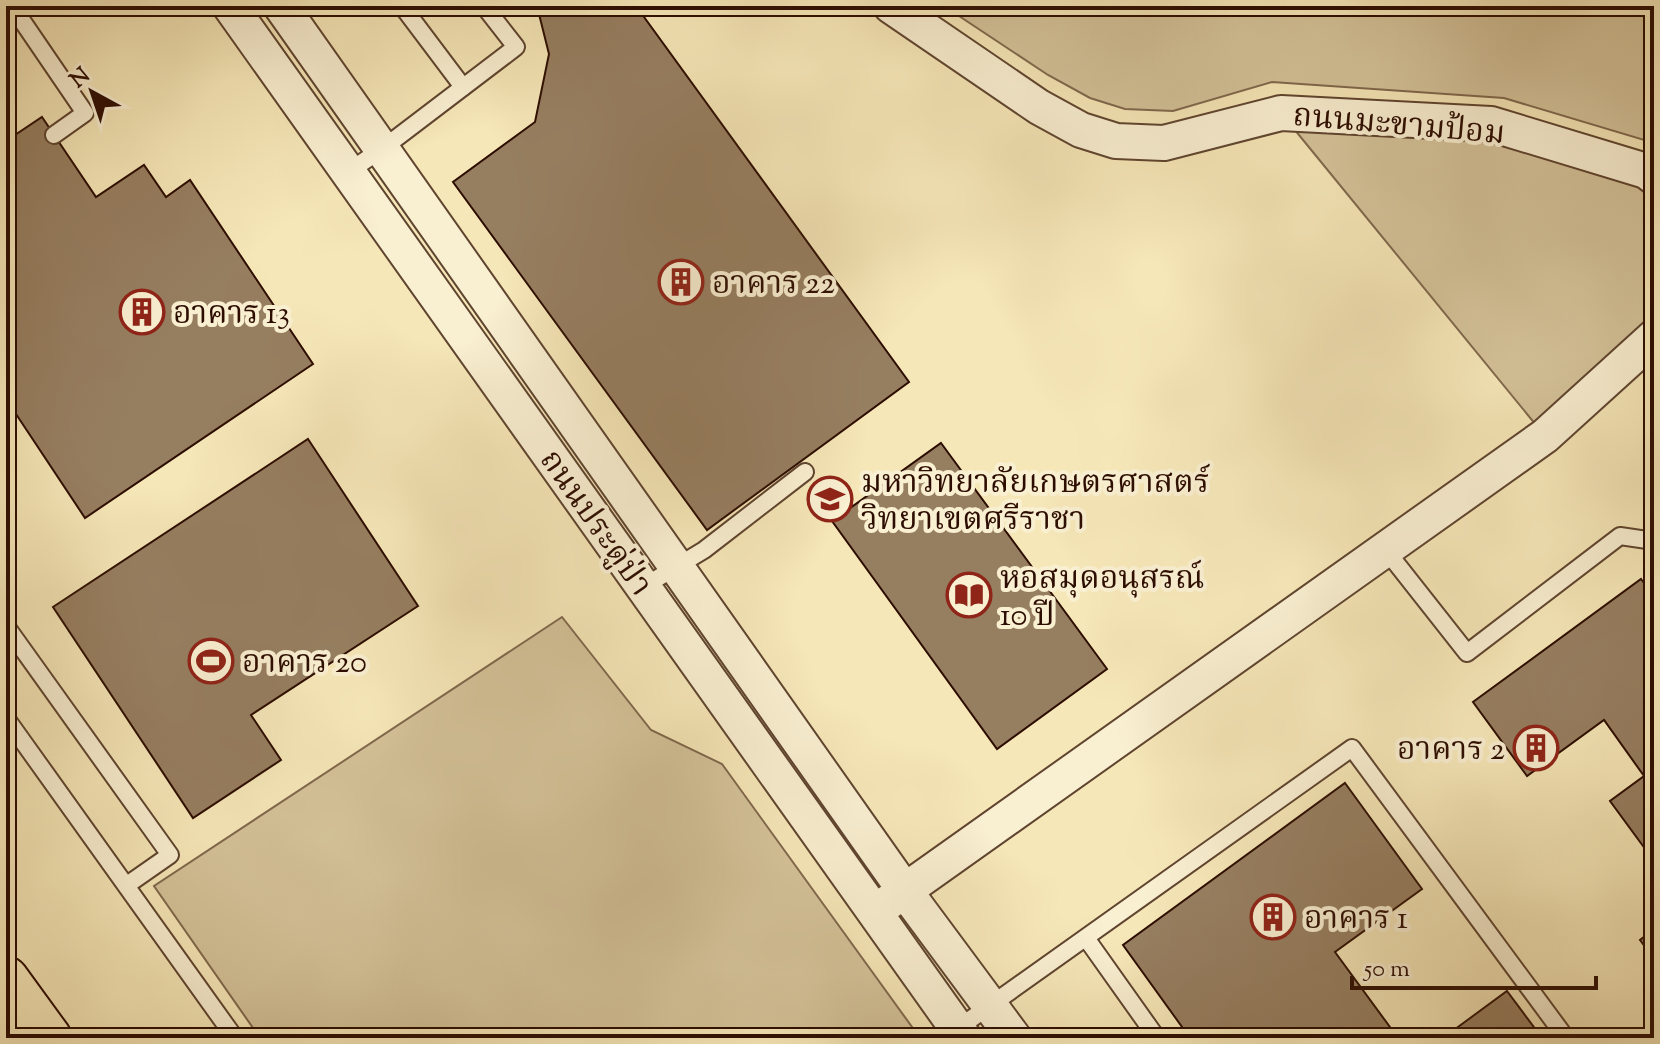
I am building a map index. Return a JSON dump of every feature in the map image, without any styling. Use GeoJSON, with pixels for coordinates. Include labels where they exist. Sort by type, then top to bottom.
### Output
{"type":"FeatureCollection","features":[{"type":"Feature","properties":{"kind":"highway"},"geometry":{"type":"LineString","coordinates":[[6,979],[49,1038]]}},
{"type":"Feature","properties":{"kind":"street","name":"ถนนประดู่ป่า"},"geometry":{"type":"LineString","coordinates":[[230,6],[960,1034]]}},
{"type":"Feature","properties":{"kind":"street","name":"ถนนประดู่ป่า"},"geometry":{"type":"LineString","coordinates":[[281,6],[905,891],[1014,1038]]}},
{"type":"Feature","properties":{"kind":"street","name":"ถนนมะขามป้อม"},"geometry":{"type":"LineString","coordinates":[[891,6],[1039,107],[1081,130],[1116,141],[1164,143],[1281,113],[1491,124],[1646,171],[1654,177]]}},
{"type":"Feature","properties":{"kind":"street"},"geometry":{"type":"LineString","coordinates":[[874,913],[1545,436],[1654,337]]}},
{"type":"Feature","properties":{"kind":"lane"},"geometry":{"type":"LineString","coordinates":[[12,6],[85,113],[54,135]]}},
{"type":"Feature","properties":{"kind":"lane"},"geometry":{"type":"LineString","coordinates":[[402,6],[463,87]]}},
{"type":"Feature","properties":{"kind":"lane"},"geometry":{"type":"LineString","coordinates":[[348,172],[516,47],[484,6]]}},
{"type":"Feature","properties":{"kind":"lane"},"geometry":{"type":"LineString","coordinates":[[643,587],[704,550],[805,472]]}},
{"type":"Feature","properties":{"kind":"lane"},"geometry":{"type":"LineString","coordinates":[[1385,549],[1467,653],[1620,536],[1654,541]]}},
{"type":"Feature","properties":{"kind":"lane"},"geometry":{"type":"LineString","coordinates":[[6,626],[170,855],[127,885]]}},
{"type":"Feature","properties":{"kind":"lane"},"geometry":{"type":"LineString","coordinates":[[6,718],[235,1038]]}},
{"type":"Feature","properties":{"kind":"lane"},"geometry":{"type":"LineString","coordinates":[[960,1034],[991,1006],[1352,748],[1566,1038]]}},
{"type":"Feature","properties":{"kind":"lane"},"geometry":{"type":"LineString","coordinates":[[1086,938],[1157,1038]]}},
{"type":"Feature","properties":{"kind":"shaded area"},"geometry":{"type":"Polygon","coordinates":[[[944,6],[1654,6],[1654,143],[1504,98],[1272,82],[1173,111],[1125,109],[1090,98],[1048,75],[944,6]]]}},
{"type":"Feature","properties":{"kind":"shaded area"},"geometry":{"type":"Polygon","coordinates":[[[1281,113],[1491,124],[1654,177],[1654,337],[1545,436],[1281,113]]]}},
{"type":"Feature","properties":{"kind":"shaded area"},"geometry":{"type":"Polygon","coordinates":[[[562,617],[651,730],[722,764],[920,1038],[260,1038],[154,886],[562,617]]]}},
{"type":"Feature","properties":{"kind":"building","name":"อาคาร 22"},"geometry":{"type":"Polygon","coordinates":[[[537,6],[636,6],[909,382],[707,530],[453,182],[535,122],[549,54],[537,6]]]}},
{"type":"Feature","properties":{"kind":"building","name":"อาคาร 13"},"geometry":{"type":"Polygon","coordinates":[[[42,117],[96,197],[144,165],[166,197],[190,180],[313,364],[85,518],[6,399],[6,261],[12,257],[6,248],[6,141],[42,117]]]}},
{"type":"Feature","properties":{"kind":"building","name":"อาคาร 20"},"geometry":{"type":"Polygon","coordinates":[[[308,439],[418,606],[251,715],[281,760],[193,818],[53,607],[308,439]]]}},
{"type":"Feature","properties":{"kind":"building","name":"หอสมุดอนุสรณ์ 10 ปี"},"geometry":{"type":"Polygon","coordinates":[[[941,443],[1107,669],[997,749],[832,521],[941,443]]]}},
{"type":"Feature","properties":{"kind":"building","name":"อาคาร 2"},"geometry":{"type":"Polygon","coordinates":[[[1641,579],[1654,596],[1654,861],[1610,801],[1644,776],[1604,720],[1527,776],[1473,702],[1641,579]]]}},
{"type":"Feature","properties":{"kind":"building","name":"อาคาร 1"},"geometry":{"type":"Polygon","coordinates":[[[1345,783],[1422,889],[1335,952],[1398,1038],[1190,1038],[1123,945],[1345,783]]]}},
{"type":"Feature","properties":{"kind":"building"},"geometry":{"type":"Polygon","coordinates":[[[1654,929],[1654,959],[1640,940],[1654,929]]]}},
{"type":"Feature","properties":{"kind":"building"},"geometry":{"type":"Polygon","coordinates":[[[1507,991],[1542,1038],[1443,1038],[1507,991]]]}},
{"type":"Feature","properties":{"kind":"place","name":"อาคาร 22"},"geometry":{"type":"Point","coordinates":[681,282]}},
{"type":"Feature","properties":{"kind":"place","name":"อาคาร 13"},"geometry":{"type":"Point","coordinates":[142,312]}},
{"type":"Feature","properties":{"kind":"place","name":"มหาวิทยาลัยเกษตรศาสตร์ วิทยาเขตศรีราชา"},"geometry":{"type":"Point","coordinates":[830,499]}},
{"type":"Feature","properties":{"kind":"place","name":"หอสมุดอนุสรณ์ 10 ปี"},"geometry":{"type":"Point","coordinates":[969,595]}},
{"type":"Feature","properties":{"kind":"place","name":"อาคาร 20"},"geometry":{"type":"Point","coordinates":[211,661]}},
{"type":"Feature","properties":{"kind":"place","name":"อาคาร 2"},"geometry":{"type":"Point","coordinates":[1536,748]}},
{"type":"Feature","properties":{"kind":"place","name":"อาคาร 1"},"geometry":{"type":"Point","coordinates":[1273,917]}}]}
